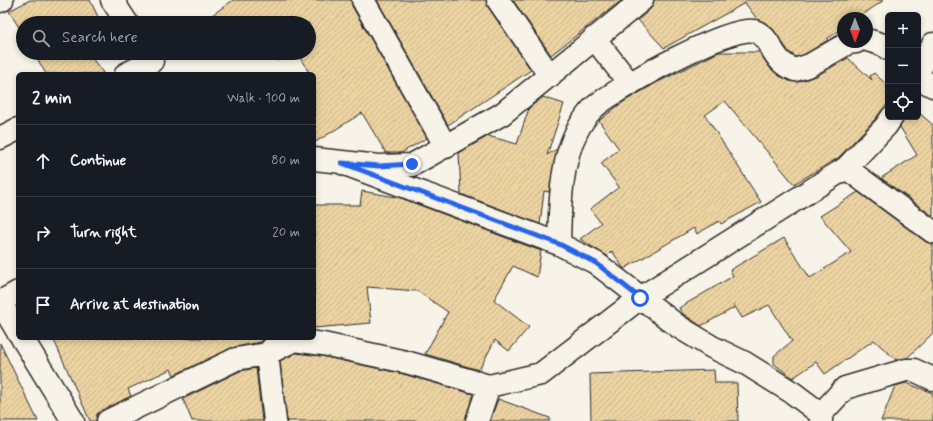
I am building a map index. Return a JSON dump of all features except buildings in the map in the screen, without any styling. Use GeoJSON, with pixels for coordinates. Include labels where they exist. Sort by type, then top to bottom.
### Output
{"type":"FeatureCollection","features":[{"type":"Feature","properties":{"kind":"street"},"geometry":{"type":"LineString","coordinates":[[112,0],[122,16]]}},
{"type":"Feature","properties":{"kind":"street"},"geometry":{"type":"LineString","coordinates":[[363,0],[446,147]]}},
{"type":"Feature","properties":{"kind":"street"},"geometry":{"type":"LineString","coordinates":[[498,0],[550,76]]}},
{"type":"Feature","properties":{"kind":"street"},"geometry":{"type":"LineString","coordinates":[[316,159],[379,166],[412,164],[446,147],[502,114],[642,0]]}},
{"type":"Feature","properties":{"kind":"street"},"geometry":{"type":"LineString","coordinates":[[559,244],[561,202],[567,161],[577,131],[596,105],[630,84],[702,45],[745,30],[756,31],[765,38],[784,64],[795,70],[810,65],[841,48]]}},
{"type":"Feature","properties":{"kind":"street"},"geometry":{"type":"LineString","coordinates":[[594,38],[630,84]]}},
{"type":"Feature","properties":{"kind":"street"},"geometry":{"type":"LineString","coordinates":[[873,42],[884,45],[887,48]]}},
{"type":"Feature","properties":{"kind":"street"},"geometry":{"type":"LineString","coordinates":[[921,67],[933,44]]}},
{"type":"Feature","properties":{"kind":"street"},"geometry":{"type":"LineString","coordinates":[[131,72],[153,63]]}},
{"type":"Feature","properties":{"kind":"street"},"geometry":{"type":"LineString","coordinates":[[921,80],[933,86]]}},
{"type":"Feature","properties":{"kind":"street"},"geometry":{"type":"LineString","coordinates":[[108,421],[236,359],[294,340],[323,344],[406,362],[489,386],[541,374],[640,298],[846,168],[890,120]]}},
{"type":"Feature","properties":{"kind":"street"},"geometry":{"type":"LineString","coordinates":[[0,138],[16,130]]}},
{"type":"Feature","properties":{"kind":"street"},"geometry":{"type":"LineString","coordinates":[[342,163],[559,244],[596,263],[679,327],[712,347],[751,366],[793,393],[821,417],[845,388],[906,370],[914,370],[933,379]]}},
{"type":"Feature","properties":{"kind":"street"},"geometry":{"type":"LineString","coordinates":[[846,168],[933,232]]}},
{"type":"Feature","properties":{"kind":"street"},"geometry":{"type":"LineString","coordinates":[[16,293],[0,302],[16,329]]}},
{"type":"Feature","properties":{"kind":"street"},"geometry":{"type":"LineString","coordinates":[[23,340],[72,421]]}},
{"type":"Feature","properties":{"kind":"street"},"geometry":{"type":"LineString","coordinates":[[274,346],[275,421]]}},
{"type":"Feature","properties":{"kind":"street"},"geometry":{"type":"LineString","coordinates":[[477,421],[489,386]]}},
{"type":"Feature","properties":{"kind":"route"},"geometry":{"type":"LineString","coordinates":[[412,164],[379,166],[342,163],[559,244],[596,263],[640,298]]}}]}
